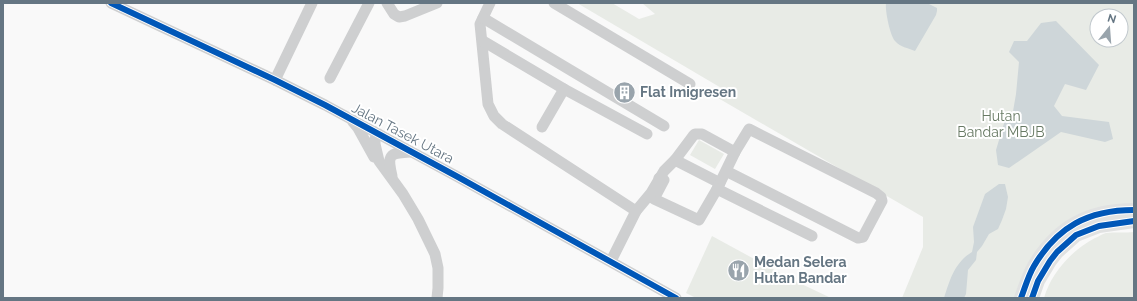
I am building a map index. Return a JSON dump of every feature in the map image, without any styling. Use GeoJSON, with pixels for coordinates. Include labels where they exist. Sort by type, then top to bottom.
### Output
{"type":"FeatureCollection","features":[{"type":"Feature","properties":{"kind":"main road"},"geometry":{"type":"LineString","coordinates":[[1021,298],[1033,267],[1052,242],[1065,230],[1079,221],[1096,214],[1134,210]]}},
{"type":"Feature","properties":{"kind":"main road"},"geometry":{"type":"LineString","coordinates":[[1032,298],[1038,281],[1057,252],[1076,236],[1099,226],[1134,222]]}},
{"type":"Feature","properties":{"kind":"street","name":"Jalan Tasek Utara"},"geometry":{"type":"LineString","coordinates":[[111,3],[274,80],[377,133],[676,298]]}},
{"type":"Feature","properties":{"kind":"street"},"geometry":{"type":"LineString","coordinates":[[274,80],[312,3]]}},
{"type":"Feature","properties":{"kind":"street"},"geometry":{"type":"LineString","coordinates":[[330,78],[369,3]]}},
{"type":"Feature","properties":{"kind":"street"},"geometry":{"type":"LineString","coordinates":[[387,3],[394,14],[399,17],[437,3]]}},
{"type":"Feature","properties":{"kind":"street"},"geometry":{"type":"LineString","coordinates":[[487,21],[490,3]]}},
{"type":"Feature","properties":{"kind":"street"},"geometry":{"type":"LineString","coordinates":[[554,3],[690,84]]}},
{"type":"Feature","properties":{"kind":"street"},"geometry":{"type":"LineString","coordinates":[[487,21],[480,24],[487,43],[488,104],[494,116],[502,124],[636,212]]}},
{"type":"Feature","properties":{"kind":"street"},"geometry":{"type":"LineString","coordinates":[[487,21],[664,126]]}},
{"type":"Feature","properties":{"kind":"street"},"geometry":{"type":"LineString","coordinates":[[487,43],[564,89],[647,134]]}},
{"type":"Feature","properties":{"kind":"street"},"geometry":{"type":"LineString","coordinates":[[542,127],[564,89]]}},
{"type":"Feature","properties":{"kind":"street"},"geometry":{"type":"LineString","coordinates":[[351,120],[367,143],[379,165],[386,170]]}},
{"type":"Feature","properties":{"kind":"street"},"geometry":{"type":"LineString","coordinates":[[660,178],[664,180],[654,199],[698,220],[719,186],[726,171],[735,152],[749,129],[876,193],[882,199],[863,237],[859,238],[726,171]]}},
{"type":"Feature","properties":{"kind":"street"},"geometry":{"type":"LineString","coordinates":[[377,133],[375,139],[379,161],[418,219],[435,254],[438,268],[437,298]]}},
{"type":"Feature","properties":{"kind":"street"},"geometry":{"type":"LineString","coordinates":[[611,261],[636,212],[651,193],[668,166],[676,160],[693,136],[702,134],[735,152]]}},
{"type":"Feature","properties":{"kind":"street"},"geometry":{"type":"LineString","coordinates":[[394,182],[389,164],[391,155],[395,153],[411,152]]}},
{"type":"Feature","properties":{"kind":"street"},"geometry":{"type":"LineString","coordinates":[[676,160],[762,211],[812,236]]}},
{"type":"Feature","properties":{"kind":"street"},"geometry":{"type":"LineString","coordinates":[[762,211],[771,194]]}},
{"type":"Feature","properties":{"kind":"green space","name":"Hutan Bandar MBJB"},"geometry":{"type":"Polygon","coordinates":[[[577,3],[612,3],[639,19],[655,14],[642,3],[1134,3],[1134,206],[1079,217],[1018,298],[902,298],[923,247],[923,217],[718,98],[723,89],[577,3]]]}},
{"type":"Feature","properties":{"kind":"green space"},"geometry":{"type":"Polygon","coordinates":[[[699,140],[724,154],[715,169],[690,155],[699,140]]]}},
{"type":"Feature","properties":{"kind":"green space"},"geometry":{"type":"Polygon","coordinates":[[[1134,232],[1134,298],[1044,298],[1047,289],[1057,271],[1078,249],[1086,243],[1106,233],[1134,232]]]}},
{"type":"Feature","properties":{"kind":"green space"},"geometry":{"type":"Polygon","coordinates":[[[712,236],[791,279],[831,298],[696,298],[686,293],[712,236]]]}},
{"type":"Feature","properties":{"kind":"shaded area"},"geometry":{"type":"Polygon","coordinates":[[[886,3],[927,3],[937,8],[936,15],[915,51],[899,45],[893,38],[888,23],[886,3]]]}},
{"type":"Feature","properties":{"kind":"shaded area"},"geometry":{"type":"Polygon","coordinates":[[[1056,21],[1099,65],[1086,90],[1065,84],[1054,106],[1062,116],[1109,122],[1113,139],[1105,142],[1061,132],[1009,168],[998,165],[996,150],[1005,120],[1012,117],[1016,94],[1019,62],[1009,52],[1014,41],[1027,41],[1041,23],[1056,21]]]}},
{"type":"Feature","properties":{"kind":"shaded area"},"geometry":{"type":"Polygon","coordinates":[[[999,184],[1005,184],[1008,197],[1006,209],[998,229],[989,234],[977,252],[976,260],[968,270],[966,294],[964,298],[944,298],[951,278],[957,267],[966,256],[972,252],[974,242],[973,227],[985,194],[999,184]]]}},
{"type":"Feature","properties":{"kind":"cycle path"},"geometry":{"type":"LineString","coordinates":[[111,3],[325,105],[676,298]]}},
{"type":"Feature","properties":{"kind":"cycle path"},"geometry":{"type":"LineString","coordinates":[[1021,298],[1034,266],[1043,252],[1064,231],[1075,223],[1088,217],[1102,213],[1134,210]]}},
{"type":"Feature","properties":{"kind":"cycle path"},"geometry":{"type":"LineString","coordinates":[[1032,298],[1038,281],[1050,261],[1057,252],[1076,235],[1099,226],[1134,221]]}},
{"type":"Feature","properties":{"kind":"place","name":"Flat Imigresen"},"geometry":{"type":"Point","coordinates":[624,92]}},
{"type":"Feature","properties":{"kind":"place","name":"Medan Selera Hutan Bandar"},"geometry":{"type":"Point","coordinates":[739,270]}}]}
